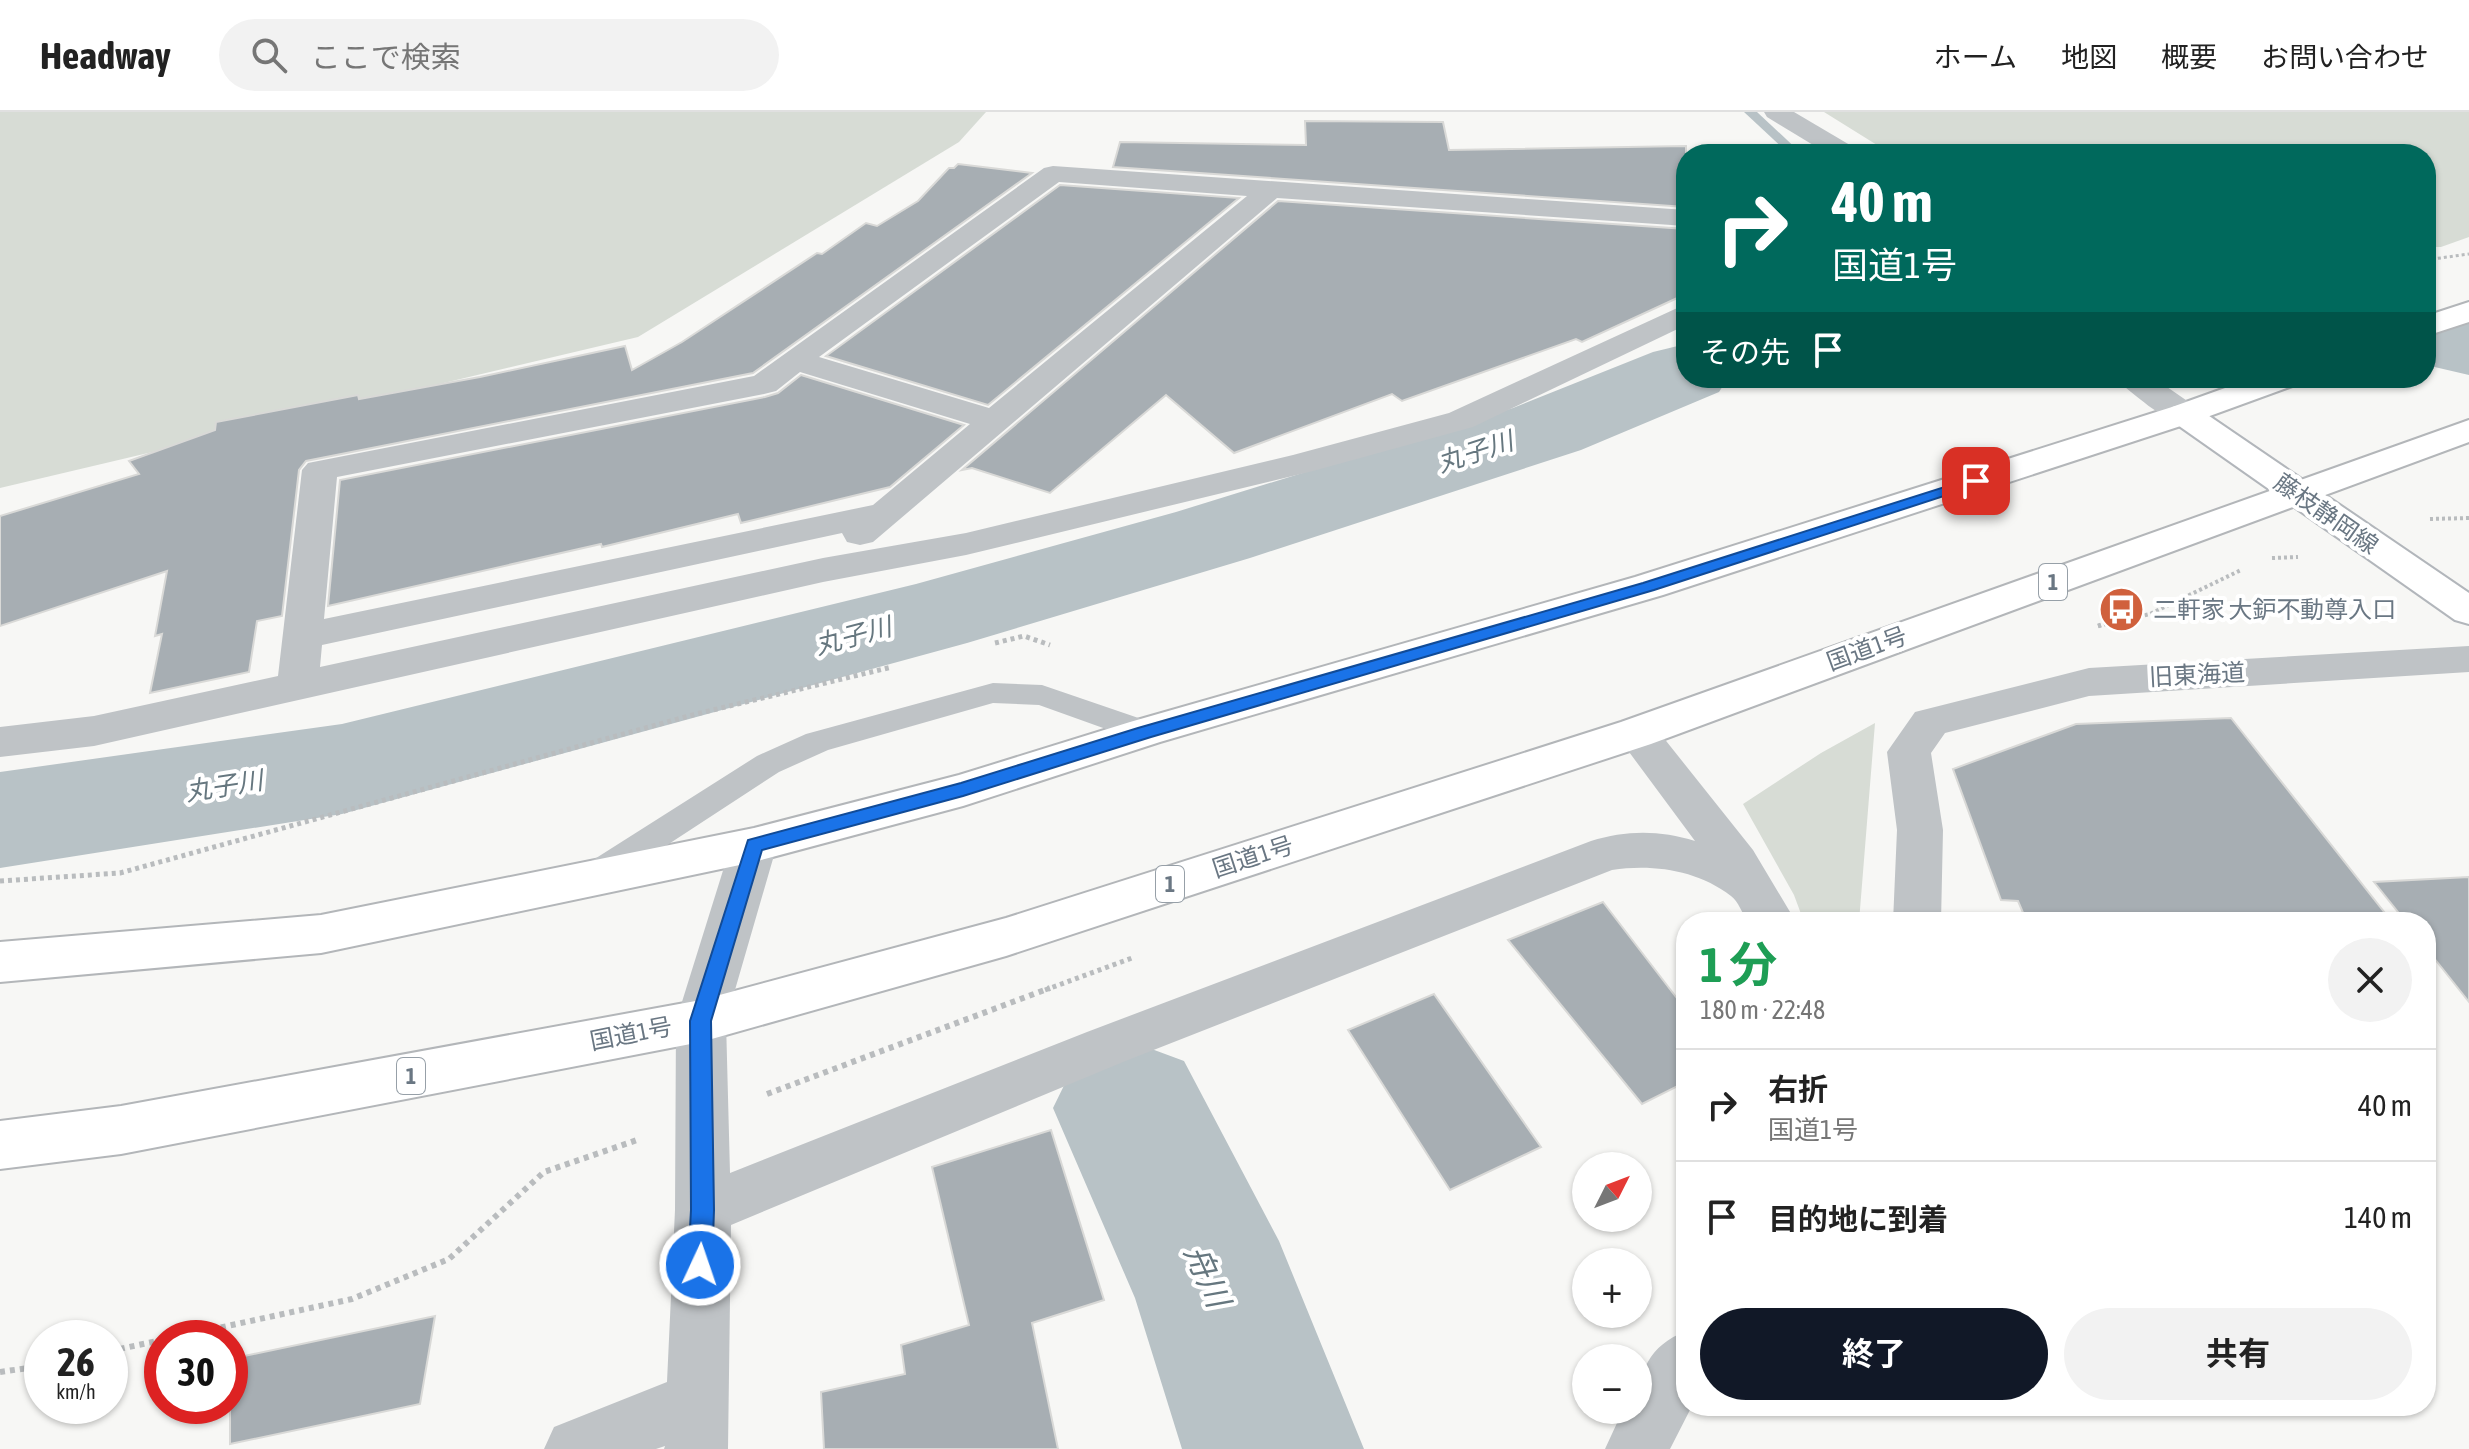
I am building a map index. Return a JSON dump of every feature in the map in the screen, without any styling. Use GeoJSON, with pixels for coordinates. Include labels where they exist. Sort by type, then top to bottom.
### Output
{"type":"FeatureCollection","features":[{"type":"Feature","properties":{"kind":"main road"},"geometry":{"type":"LineString","coordinates":[[2436,323],[2468,312]]}},
{"type":"Feature","properties":{"kind":"main road"},"geometry":{"type":"LineString","coordinates":[[0,962],[321,934],[754,845],[963,790],[1145,732],[1649,586],[2256,388]]}},
{"type":"Feature","properties":{"kind":"main road","name":"藤枝静岡線"},"geometry":{"type":"LineString","coordinates":[[2184,414],[2469,611]]}},
{"type":"Feature","properties":{"kind":"main road","name":"国道1号"},"geometry":{"type":"LineString","coordinates":[[0,1145],[121,1130],[701,1021],[1006,937],[1636,733],[2469,430]]}},
{"type":"Feature","properties":{"kind":"street"},"geometry":{"type":"LineString","coordinates":[[1776,112],[1829,144]]}},
{"type":"Feature","properties":{"kind":"street"},"geometry":{"type":"LineString","coordinates":[[298,683],[320,470],[764,384],[1053,174],[1676,217]]}},
{"type":"Feature","properties":{"kind":"street"},"geometry":{"type":"LineString","coordinates":[[823,570],[881,514],[1272,188]]}},
{"type":"Feature","properties":{"kind":"street"},"geometry":{"type":"LineString","coordinates":[[0,742],[94,731],[298,683],[823,570],[966,544],[1153,501],[1461,420],[1676,318]]}},
{"type":"Feature","properties":{"kind":"street"},"geometry":{"type":"LineString","coordinates":[[795,360],[995,421]]}},
{"type":"Feature","properties":{"kind":"street"},"geometry":{"type":"LineString","coordinates":[[2147,388],[2184,414]]}},
{"type":"Feature","properties":{"kind":"street"},"geometry":{"type":"LineString","coordinates":[[303,636],[881,514]]}},
{"type":"Feature","properties":{"kind":"street","name":"旧東海道"},"geometry":{"type":"LineString","coordinates":[[1917,912],[1920,830],[1909,752],[1930,722],[2089,682],[2469,659]]}},
{"type":"Feature","properties":{"kind":"street"},"geometry":{"type":"LineString","coordinates":[[1636,733],[1762,904]]}},
{"type":"Feature","properties":{"kind":"street"},"geometry":{"type":"LineString","coordinates":[[576,1449],[697,1426],[703,1210],[701,1021],[754,845]]}},
{"type":"Feature","properties":{"kind":"street"},"geometry":{"type":"LineString","coordinates":[[703,1210],[1120,1041],[1607,853],[1642,846],[1702,858],[1762,904]]}},
{"type":"Feature","properties":{"kind":"street"},"geometry":{"type":"LineString","coordinates":[[1637,1449],[1676,1376]]}},
{"type":"Feature","properties":{"kind":"lane"},"geometry":{"type":"LineString","coordinates":[[594,876],[780,758],[817,742],[993,693],[1042,695],[1145,732]]}},
{"type":"Feature","properties":{"kind":"lane"},"geometry":{"type":"LineString","coordinates":[[0,1169],[121,1130]]}},
{"type":"Feature","properties":{"kind":"path"},"geometry":{"type":"LineString","coordinates":[[2436,259],[2469,254]]}},
{"type":"Feature","properties":{"kind":"path"},"geometry":{"type":"LineString","coordinates":[[0,1372],[24,1369]]}},
{"type":"Feature","properties":{"kind":"shaded area"},"geometry":{"type":"Polygon","coordinates":[[[0,112],[986,112],[959,142],[638,337],[0,488],[0,112]]]}},
{"type":"Feature","properties":{"kind":"shaded area"},"geometry":{"type":"Polygon","coordinates":[[[1824,112],[2469,112],[2469,237],[2436,247],[2436,144],[1875,144],[1824,112]]]}},
{"type":"Feature","properties":{"kind":"shaded area"},"geometry":{"type":"Polygon","coordinates":[[[1875,723],[1860,912],[1800,912],[1794,895],[1743,804],[1821,753],[1875,723]]]}},
{"type":"Feature","properties":{"kind":"building"},"geometry":{"type":"Polygon","coordinates":[[[1305,121],[1443,122],[1449,150],[1676,146],[1676,206],[1113,167],[1120,142],[1306,145],[1305,121]]]}},
{"type":"Feature","properties":{"kind":"building"},"geometry":{"type":"Polygon","coordinates":[[[958,164],[1032,173],[753,373],[306,461],[299,470],[282,616],[257,621],[249,672],[150,693],[162,634],[155,636],[167,571],[0,626],[0,516],[139,474],[129,461],[215,430],[216,422],[358,395],[359,399],[480,377],[625,346],[632,370],[682,342],[866,223],[877,226],[918,201],[949,168],[958,164]]]}},
{"type":"Feature","properties":{"kind":"building"},"geometry":{"type":"Polygon","coordinates":[[[1060,185],[1239,198],[988,405],[826,356],[1060,185]]]}},
{"type":"Feature","properties":{"kind":"building"},"geometry":{"type":"Polygon","coordinates":[[[1278,201],[1676,228],[1676,299],[1582,342],[1576,339],[1402,401],[1392,394],[1234,453],[1166,395],[1050,493],[972,468],[962,470],[1278,201]]]}},
{"type":"Feature","properties":{"kind":"building"},"geometry":{"type":"Polygon","coordinates":[[[801,375],[964,425],[890,487],[741,523],[738,514],[602,547],[601,544],[328,606],[340,480],[765,397],[778,393],[801,375]]]}},
{"type":"Feature","properties":{"kind":"building"},"geometry":{"type":"Polygon","coordinates":[[[2231,718],[2384,912],[2023,912],[2018,901],[2001,900],[1953,769],[2076,724],[2231,718]]]}},
{"type":"Feature","properties":{"kind":"building"},"geometry":{"type":"Polygon","coordinates":[[[2469,877],[2469,1002],[2436,961],[2436,912],[2398,912],[2374,882],[2469,877]]]}},
{"type":"Feature","properties":{"kind":"building"},"geometry":{"type":"Polygon","coordinates":[[[1603,902],[1676,997],[1676,1087],[1642,1104],[1508,940],[1603,902]]]}},
{"type":"Feature","properties":{"kind":"building"},"geometry":{"type":"Polygon","coordinates":[[[1434,994],[1541,1147],[1450,1190],[1348,1030],[1434,994]]]}},
{"type":"Feature","properties":{"kind":"building"},"geometry":{"type":"Polygon","coordinates":[[[1051,1130],[1104,1300],[1032,1323],[1058,1449],[824,1449],[821,1392],[905,1374],[901,1345],[969,1325],[932,1167],[1051,1130]]]}},
{"type":"Feature","properties":{"kind":"building"},"geometry":{"type":"Polygon","coordinates":[[[435,1316],[420,1404],[230,1444],[230,1424],[248,1424],[248,1355],[435,1316]]]}},
{"type":"Feature","properties":{"kind":"waterway"},"geometry":{"type":"LineString","coordinates":[[1750,112],[1785,144]]}},
{"type":"Feature","properties":{"kind":"waterway","name":"丸子川"},"geometry":{"type":"LineString","coordinates":[[2436,340],[2469,348]]}},
{"type":"Feature","properties":{"kind":"waterway","name":"丸子川"},"geometry":{"type":"LineString","coordinates":[[0,820],[342,769],[927,617],[1213,535],[1547,429],[1676,376]]}},
{"type":"Feature","properties":{"kind":"waterway","name":"舟川"},"geometry":{"type":"LineString","coordinates":[[1130,1108],[1219,1298],[1273,1449]]}},
{"type":"Feature","properties":{"kind":"place","name":"二軒家 大鈩不動尊入口"},"geometry":{"type":"Point","coordinates":[2122,610]}},
{"type":"Feature","properties":{"kind":"route"},"geometry":{"type":"LineString","coordinates":[[700,1265],[703,1210],[701,1021],[754,845],[963,790],[1145,732],[1649,586],[1976,481]]}}]}
